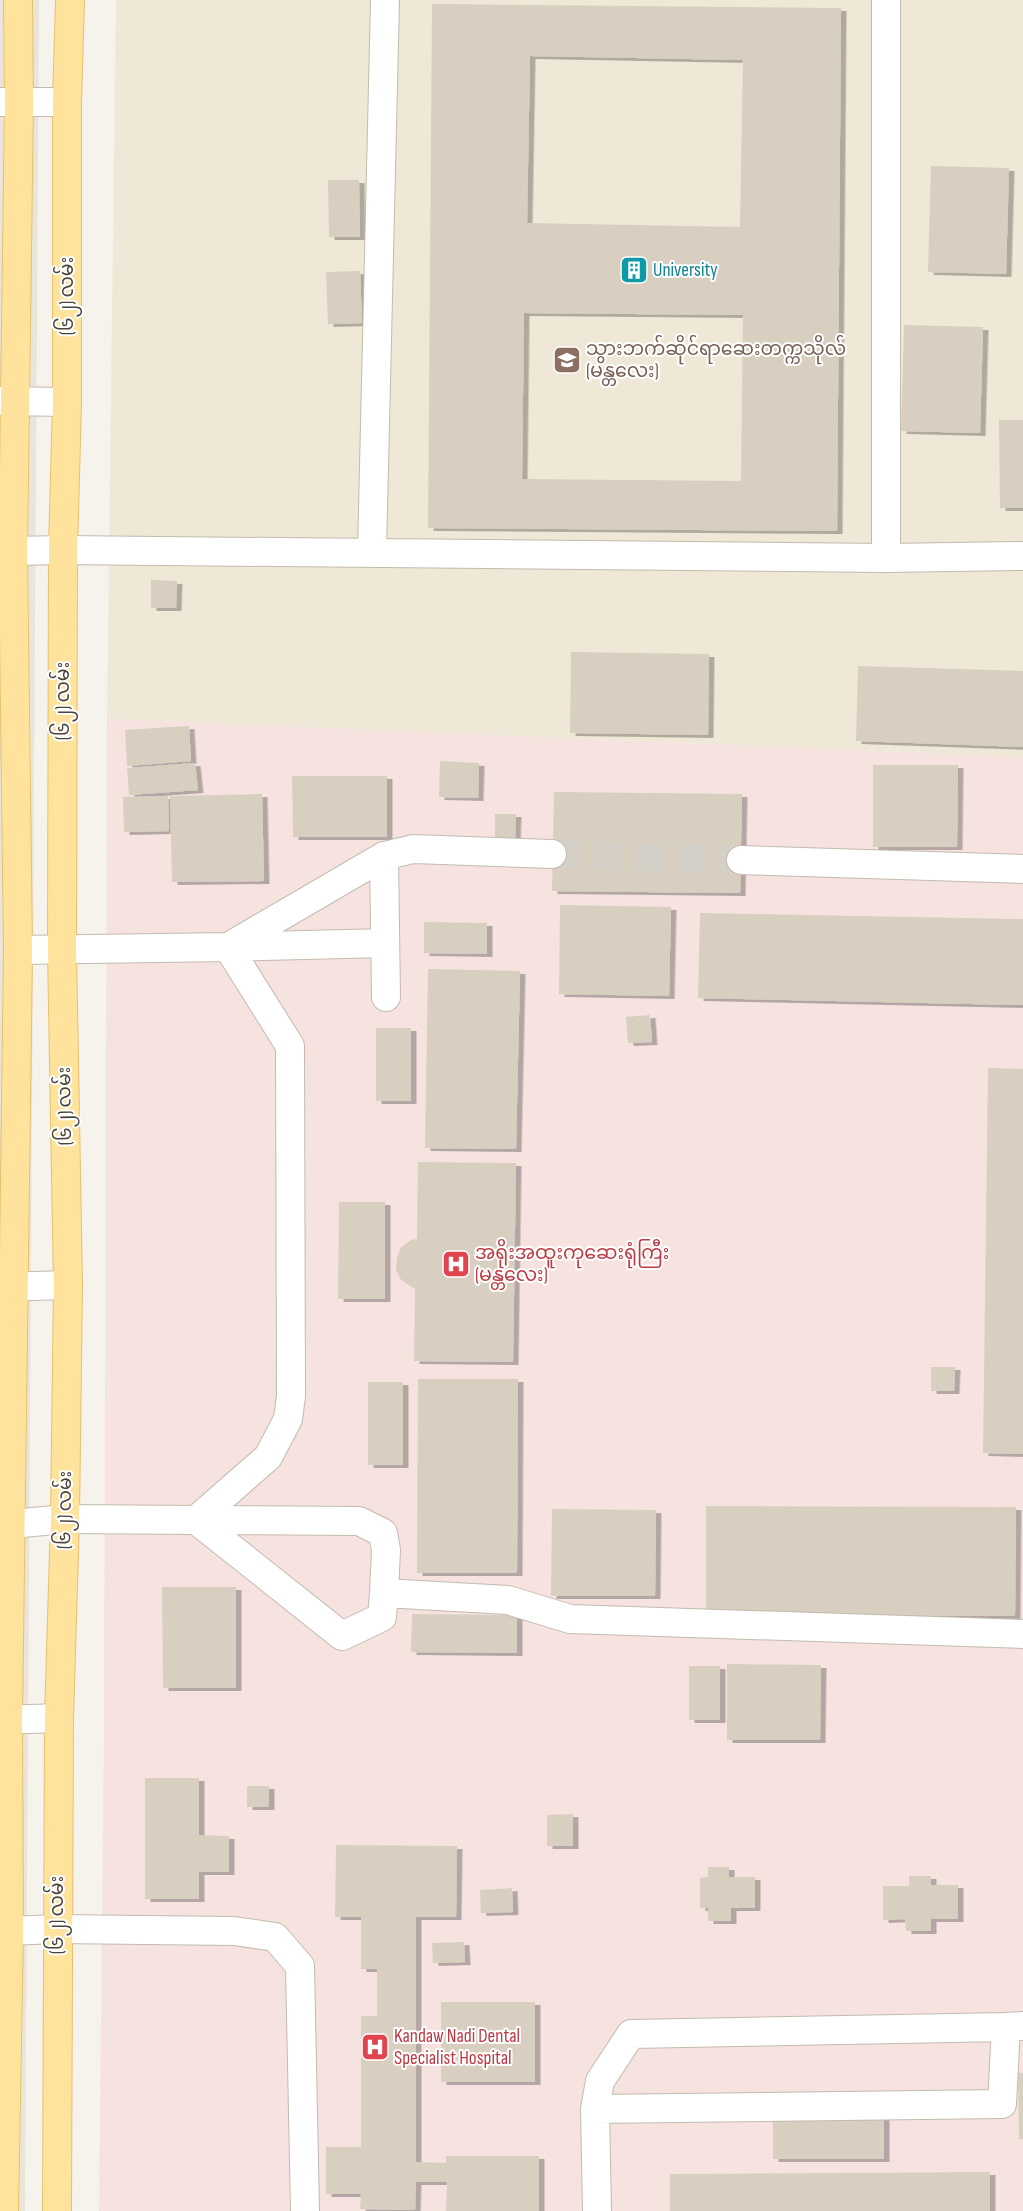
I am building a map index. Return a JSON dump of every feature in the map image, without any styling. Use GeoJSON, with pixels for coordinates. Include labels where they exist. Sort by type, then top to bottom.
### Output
{"type":"FeatureCollection","features":[{"type":"Feature","properties":{"kind":"main road"},"geometry":{"type":"LineString","coordinates":[[4,2211],[9,1931],[4,1720],[12,1524],[8,1286],[18,950],[14,551],[7,401],[10,102],[18,0]]}},
{"type":"Feature","properties":{"kind":"main road","name":"(၆၂) လမ်း"},"geometry":{"type":"LineString","coordinates":[[56,2211],[56,1930],[68,1285],[62,950],[63,550],[67,402],[67,102],[70,0]]}},
{"type":"Feature","properties":{"kind":"street"},"geometry":{"type":"LineString","coordinates":[[372,552],[385,0]]}},
{"type":"Feature","properties":{"kind":"street"},"geometry":{"type":"LineString","coordinates":[[886,0],[886,558]]}},
{"type":"Feature","properties":{"kind":"street"},"geometry":{"type":"LineString","coordinates":[[10,102],[67,102]]}},
{"type":"Feature","properties":{"kind":"street"},"geometry":{"type":"LineString","coordinates":[[7,401],[67,402]]}},
{"type":"Feature","properties":{"kind":"street"},"geometry":{"type":"LineString","coordinates":[[14,551],[372,552],[886,558],[1023,556]]}},
{"type":"Feature","properties":{"kind":"street"},"geometry":{"type":"LineString","coordinates":[[228,946],[384,856],[413,849],[552,854]]}},
{"type":"Feature","properties":{"kind":"street"},"geometry":{"type":"LineString","coordinates":[[384,856],[386,998]]}},
{"type":"Feature","properties":{"kind":"street"},"geometry":{"type":"LineString","coordinates":[[741,860],[1023,869]]}},
{"type":"Feature","properties":{"kind":"street"},"geometry":{"type":"LineString","coordinates":[[18,950],[385,944]]}},
{"type":"Feature","properties":{"kind":"street"},"geometry":{"type":"LineString","coordinates":[[196,1520],[268,1457],[288,1419],[292,1396],[290,1046],[228,946]]}},
{"type":"Feature","properties":{"kind":"street"},"geometry":{"type":"LineString","coordinates":[[8,1286],[68,1285]]}},
{"type":"Feature","properties":{"kind":"street"},"geometry":{"type":"LineString","coordinates":[[12,1524],[65,1519],[359,1521],[383,1533],[386,1550],[382,1617],[342,1636],[196,1520]]}},
{"type":"Feature","properties":{"kind":"street"},"geometry":{"type":"LineString","coordinates":[[384,1593],[508,1600],[570,1619],[1023,1634]]}},
{"type":"Feature","properties":{"kind":"street"},"geometry":{"type":"LineString","coordinates":[[4,1720],[59,1718]]}},
{"type":"Feature","properties":{"kind":"street"},"geometry":{"type":"LineString","coordinates":[[9,1931],[234,1931],[275,1936],[300,1966],[305,2211]]}},
{"type":"Feature","properties":{"kind":"street"},"geometry":{"type":"LineString","coordinates":[[595,2110],[1002,2104],[1014,2027],[631,2034],[600,2081],[595,2110],[598,2211]]}},
{"type":"Feature","properties":{"kind":"shaded area"},"geometry":{"type":"Polygon","coordinates":[[[0,0],[39,0],[25,2211],[0,2211],[0,0]]]}},
{"type":"Feature","properties":{"kind":"shaded area","name":"သွားဘက်ဆိုင်ရာဆေးတက္ကသိုလ် (မန္တလေး)"},"geometry":{"type":"Polygon","coordinates":[[[116,0],[1023,0],[1023,757],[107,719],[116,0]]]}},
{"type":"Feature","properties":{"kind":"shaded area"},"geometry":{"type":"Polygon","coordinates":[[[107,719],[1023,757],[1023,2211],[99,2211],[104,1735],[107,719]]]}},
{"type":"Feature","properties":{"kind":"building","name":"University"},"geometry":{"type":"Polygon","coordinates":[[[432,4],[841,8],[837,531],[428,528],[432,4]],[[530,56],[527,223],[740,227],[743,60],[530,56]],[[524,313],[522,479],[741,481],[743,315],[524,313]]]}},
{"type":"Feature","properties":{"kind":"building"},"geometry":{"type":"Polygon","coordinates":[[[931,166],[1009,168],[1006,274],[928,272],[931,166]]]}},
{"type":"Feature","properties":{"kind":"building"},"geometry":{"type":"Polygon","coordinates":[[[328,180],[359,180],[360,237],[329,237],[328,180]]]}},
{"type":"Feature","properties":{"kind":"building"},"geometry":{"type":"Polygon","coordinates":[[[360,271],[362,323],[328,324],[326,272],[360,271]]]}},
{"type":"Feature","properties":{"kind":"building"},"geometry":{"type":"Polygon","coordinates":[[[904,325],[983,327],[980,433],[901,431],[904,325]]]}},
{"type":"Feature","properties":{"kind":"building"},"geometry":{"type":"Polygon","coordinates":[[[999,420],[1023,420],[1023,508],[1000,508],[999,420]]]}},
{"type":"Feature","properties":{"kind":"building"},"geometry":{"type":"Polygon","coordinates":[[[151,580],[177,581],[176,608],[151,608],[151,580]]]}},
{"type":"Feature","properties":{"kind":"building"},"geometry":{"type":"Polygon","coordinates":[[[571,652],[709,654],[708,735],[570,733],[571,652]]]}},
{"type":"Feature","properties":{"kind":"building"},"geometry":{"type":"Polygon","coordinates":[[[858,666],[1023,671],[1023,747],[856,741],[858,666]]]}},
{"type":"Feature","properties":{"kind":"building"},"geometry":{"type":"Polygon","coordinates":[[[189,726],[191,761],[127,766],[125,730],[189,726]]]}},
{"type":"Feature","properties":{"kind":"building"},"geometry":{"type":"Polygon","coordinates":[[[440,761],[479,763],[478,798],[439,797],[440,761]]]}},
{"type":"Feature","properties":{"kind":"building"},"geometry":{"type":"Polygon","coordinates":[[[195,763],[198,790],[129,795],[127,768],[195,763]]]}},
{"type":"Feature","properties":{"kind":"building"},"geometry":{"type":"Polygon","coordinates":[[[873,765],[958,765],[957,847],[873,847],[873,765]]]}},
{"type":"Feature","properties":{"kind":"building"},"geometry":{"type":"Polygon","coordinates":[[[292,776],[387,776],[387,837],[293,837],[292,776]]]}},
{"type":"Feature","properties":{"kind":"building"},"geometry":{"type":"Polygon","coordinates":[[[554,792],[742,794],[740,893],[552,891],[554,792]]]}},
{"type":"Feature","properties":{"kind":"building"},"geometry":{"type":"Polygon","coordinates":[[[262,794],[264,881],[172,882],[170,796],[262,794]]]}},
{"type":"Feature","properties":{"kind":"building"},"geometry":{"type":"Polygon","coordinates":[[[168,796],[169,831],[124,832],[123,797],[168,796]]]}},
{"type":"Feature","properties":{"kind":"building"},"geometry":{"type":"Polygon","coordinates":[[[495,814],[516,814],[515,842],[495,842],[495,814]]]}},
{"type":"Feature","properties":{"kind":"building"},"geometry":{"type":"Polygon","coordinates":[[[560,905],[671,907],[669,996],[559,994],[560,905]]]}},
{"type":"Feature","properties":{"kind":"building"},"geometry":{"type":"Polygon","coordinates":[[[700,913],[1023,919],[1023,1005],[698,998],[700,913]]]}},
{"type":"Feature","properties":{"kind":"building"},"geometry":{"type":"Polygon","coordinates":[[[424,922],[487,923],[487,954],[424,953],[424,922]]]}},
{"type":"Feature","properties":{"kind":"building"},"geometry":{"type":"Polygon","coordinates":[[[428,969],[520,971],[516,1149],[425,1148],[428,969]]]}},
{"type":"Feature","properties":{"kind":"building"},"geometry":{"type":"Polygon","coordinates":[[[650,1015],[652,1042],[628,1043],[626,1017],[650,1015]]]}},
{"type":"Feature","properties":{"kind":"building"},"geometry":{"type":"Polygon","coordinates":[[[376,1028],[411,1028],[411,1101],[376,1101],[376,1028]]]}},
{"type":"Feature","properties":{"kind":"building"},"geometry":{"type":"Polygon","coordinates":[[[988,1068],[1023,1069],[1023,1454],[983,1453],[988,1068]]]}},
{"type":"Feature","properties":{"kind":"building","name":"အရိုးအထူးကုဆေးရုံကြီး (မန္တလေး)"},"geometry":{"type":"Polygon","coordinates":[[[418,1162],[516,1163],[513,1362],[414,1361],[415,1289],[401,1280],[396,1270],[397,1258],[401,1247],[411,1240],[417,1239],[418,1162]]]}},
{"type":"Feature","properties":{"kind":"building"},"geometry":{"type":"Polygon","coordinates":[[[339,1202],[385,1202],[385,1299],[338,1299],[339,1202]]]}},
{"type":"Feature","properties":{"kind":"building"},"geometry":{"type":"Polygon","coordinates":[[[931,1367],[955,1367],[954,1391],[931,1391],[931,1367]]]}},
{"type":"Feature","properties":{"kind":"building"},"geometry":{"type":"Polygon","coordinates":[[[418,1379],[518,1379],[517,1573],[417,1573],[418,1379]]]}},
{"type":"Feature","properties":{"kind":"building"},"geometry":{"type":"Polygon","coordinates":[[[368,1382],[403,1382],[403,1465],[368,1465],[368,1382]]]}},
{"type":"Feature","properties":{"kind":"building"},"geometry":{"type":"Polygon","coordinates":[[[706,1506],[1016,1507],[1015,1616],[706,1615],[706,1506]]]}},
{"type":"Feature","properties":{"kind":"building"},"geometry":{"type":"Polygon","coordinates":[[[552,1509],[656,1510],[655,1596],[551,1596],[552,1509]]]}},
{"type":"Feature","properties":{"kind":"building"},"geometry":{"type":"Polygon","coordinates":[[[162,1587],[236,1587],[236,1688],[163,1688],[162,1587]]]}},
{"type":"Feature","properties":{"kind":"building"},"geometry":{"type":"Polygon","coordinates":[[[412,1614],[517,1615],[517,1653],[411,1652],[412,1614]]]}},
{"type":"Feature","properties":{"kind":"building"},"geometry":{"type":"Polygon","coordinates":[[[727,1664],[821,1665],[820,1740],[727,1740],[727,1664]]]}},
{"type":"Feature","properties":{"kind":"building"},"geometry":{"type":"Polygon","coordinates":[[[689,1666],[720,1666],[720,1720],[689,1720],[689,1666]]]}},
{"type":"Feature","properties":{"kind":"building"},"geometry":{"type":"Polygon","coordinates":[[[145,1778],[199,1778],[199,1835],[229,1836],[229,1872],[199,1872],[199,1899],[145,1899],[145,1778]]]}},
{"type":"Feature","properties":{"kind":"building"},"geometry":{"type":"Polygon","coordinates":[[[247,1786],[269,1786],[269,1807],[247,1807],[247,1786]]]}},
{"type":"Feature","properties":{"kind":"building"},"geometry":{"type":"Polygon","coordinates":[[[573,1814],[573,1846],[547,1846],[547,1815],[573,1814]]]}},
{"type":"Feature","properties":{"kind":"building"},"geometry":{"type":"Polygon","coordinates":[[[336,1845],[457,1846],[456,1917],[416,1917],[416,2162],[446,2163],[446,2156],[539,2156],[539,2211],[446,2211],[447,2182],[416,2182],[415,2210],[360,2209],[361,2194],[326,2194],[326,2147],[361,2147],[361,2016],[377,2016],[377,1969],[361,1969],[361,1917],[335,1917],[336,1845]]]}},
{"type":"Feature","properties":{"kind":"building"},"geometry":{"type":"Polygon","coordinates":[[[708,1867],[729,1867],[729,1877],[755,1877],[755,1908],[731,1908],[731,1921],[708,1921],[708,1908],[700,1908],[700,1878],[708,1877],[708,1867]]]}},
{"type":"Feature","properties":{"kind":"building"},"geometry":{"type":"Polygon","coordinates":[[[909,1876],[931,1876],[931,1885],[958,1885],[958,1919],[931,1919],[931,1931],[906,1931],[905,1919],[883,1920],[883,1886],[909,1886],[909,1876]]]}},
{"type":"Feature","properties":{"kind":"building"},"geometry":{"type":"Polygon","coordinates":[[[512,1888],[513,1912],[481,1913],[480,1890],[512,1888]]]}},
{"type":"Feature","properties":{"kind":"building"},"geometry":{"type":"Polygon","coordinates":[[[464,1942],[465,1962],[433,1963],[432,1943],[464,1942]]]}},
{"type":"Feature","properties":{"kind":"building"},"geometry":{"type":"Polygon","coordinates":[[[441,2002],[535,2002],[535,2082],[441,2082],[441,2002]]]}},
{"type":"Feature","properties":{"kind":"building"},"geometry":{"type":"Polygon","coordinates":[[[1018,2073],[1023,2073],[1023,2139],[1019,2139],[1018,2073]]]}},
{"type":"Feature","properties":{"kind":"building"},"geometry":{"type":"Polygon","coordinates":[[[773,2116],[884,2117],[884,2159],[773,2159],[773,2116]]]}},
{"type":"Feature","properties":{"kind":"building"},"geometry":{"type":"Polygon","coordinates":[[[990,2172],[990,2211],[670,2211],[670,2174],[990,2172]]]}},
{"type":"Feature","properties":{"kind":"tunnel"},"geometry":{"type":"LineString","coordinates":[[552,854],[741,860]]}},
{"type":"Feature","properties":{"kind":"place","name":"University"},"geometry":{"type":"Point","coordinates":[634,270]}},
{"type":"Feature","properties":{"kind":"place","name":"သွားဘက်ဆိုင်ရာဆေးတက္ကသိုလ် (မန္တလေး)"},"geometry":{"type":"Point","coordinates":[567,360]}},
{"type":"Feature","properties":{"kind":"place","name":"အရိုးအထူးကုဆေးရုံကြီး (မန္တလေး)"},"geometry":{"type":"Point","coordinates":[456,1264]}},
{"type":"Feature","properties":{"kind":"place","name":"Kandaw Nadi Dental Specialist Hospital"},"geometry":{"type":"Point","coordinates":[375,2047]}}]}
